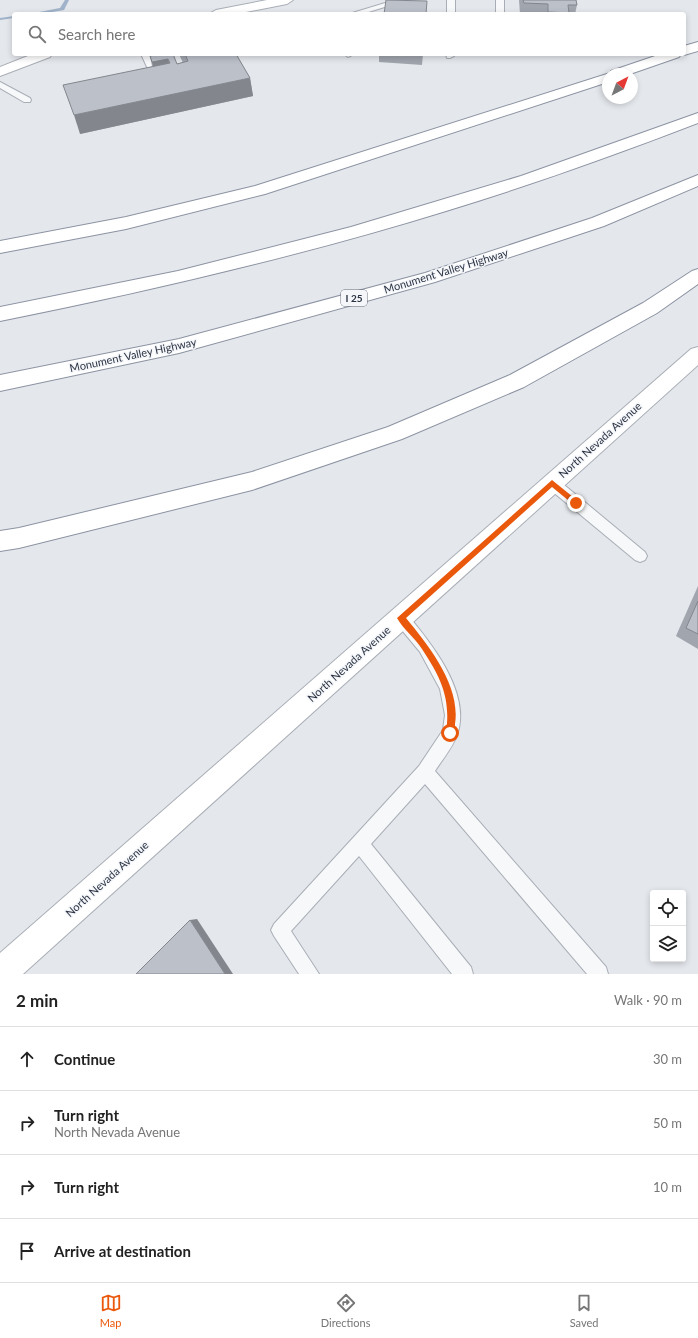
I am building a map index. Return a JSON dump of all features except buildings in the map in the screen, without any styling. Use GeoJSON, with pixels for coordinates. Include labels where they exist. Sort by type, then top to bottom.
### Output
{"type":"FeatureCollection","features":[{"type":"Feature","properties":{"kind":"main road"},"geometry":{"type":"LineString","coordinates":[[226,12],[287,0]]}},
{"type":"Feature","properties":{"kind":"main road"},"geometry":{"type":"LineString","coordinates":[[686,49],[698,46]]}},
{"type":"Feature","properties":{"kind":"main road"},"geometry":{"type":"LineString","coordinates":[[0,72],[40,56]]}},
{"type":"Feature","properties":{"kind":"main road"},"geometry":{"type":"LineString","coordinates":[[633,68],[668,56]]}},
{"type":"Feature","properties":{"kind":"main road"},"geometry":{"type":"LineString","coordinates":[[0,247],[126,223],[259,190],[602,79]]}},
{"type":"Feature","properties":{"kind":"main road"},"geometry":{"type":"LineString","coordinates":[[0,314],[85,298],[286,252],[473,198],[616,150],[698,118]]}},
{"type":"Feature","properties":{"kind":"main road","name":"Monument Valley Highway"},"geometry":{"type":"LineString","coordinates":[[0,382],[179,346],[429,278],[598,222],[698,180]]}},
{"type":"Feature","properties":{"kind":"main road"},"geometry":{"type":"LineString","coordinates":[[0,541],[19,538],[252,481],[395,433],[516,381],[650,308],[698,276]]}},
{"type":"Feature","properties":{"kind":"main road","name":"North Nevada Avenue"},"geometry":{"type":"LineString","coordinates":[[0,974],[698,354]]}},
{"type":"Feature","properties":{"kind":"lane"},"geometry":{"type":"LineString","coordinates":[[371,0],[377,6]]}},
{"type":"Feature","properties":{"kind":"lane"},"geometry":{"type":"LineString","coordinates":[[359,12],[403,0]]}},
{"type":"Feature","properties":{"kind":"lane"},"geometry":{"type":"LineString","coordinates":[[451,0],[451,12]]}},
{"type":"Feature","properties":{"kind":"lane"},"geometry":{"type":"LineString","coordinates":[[500,0],[500,12]]}},
{"type":"Feature","properties":{"kind":"lane"},"geometry":{"type":"LineString","coordinates":[[146,56],[150,65]]}},
{"type":"Feature","properties":{"kind":"lane"},"geometry":{"type":"LineString","coordinates":[[0,85],[27,100]]}},
{"type":"Feature","properties":{"kind":"lane"},"geometry":{"type":"LineString","coordinates":[[552,483],[640,556]]}},
{"type":"Feature","properties":{"kind":"lane"},"geometry":{"type":"LineString","coordinates":[[310,974],[280,930],[425,772],[450,733],[453,715],[451,700],[446,686],[425,647],[401,618]]}},
{"type":"Feature","properties":{"kind":"lane"},"geometry":{"type":"LineString","coordinates":[[425,772],[599,974]]}},
{"type":"Feature","properties":{"kind":"lane"},"geometry":{"type":"LineString","coordinates":[[360,844],[464,974]]}},
{"type":"Feature","properties":{"kind":"waterway"},"geometry":{"type":"LineString","coordinates":[[43,12],[62,9],[67,0]]}},
{"type":"Feature","properties":{"kind":"waterway"},"geometry":{"type":"LineString","coordinates":[[0,19],[12,17]]}},
{"type":"Feature","properties":{"kind":"route"},"geometry":{"type":"LineString","coordinates":[[450,733],[453,715],[451,700],[446,686],[425,647],[401,618],[552,483],[576,503]]}}]}
